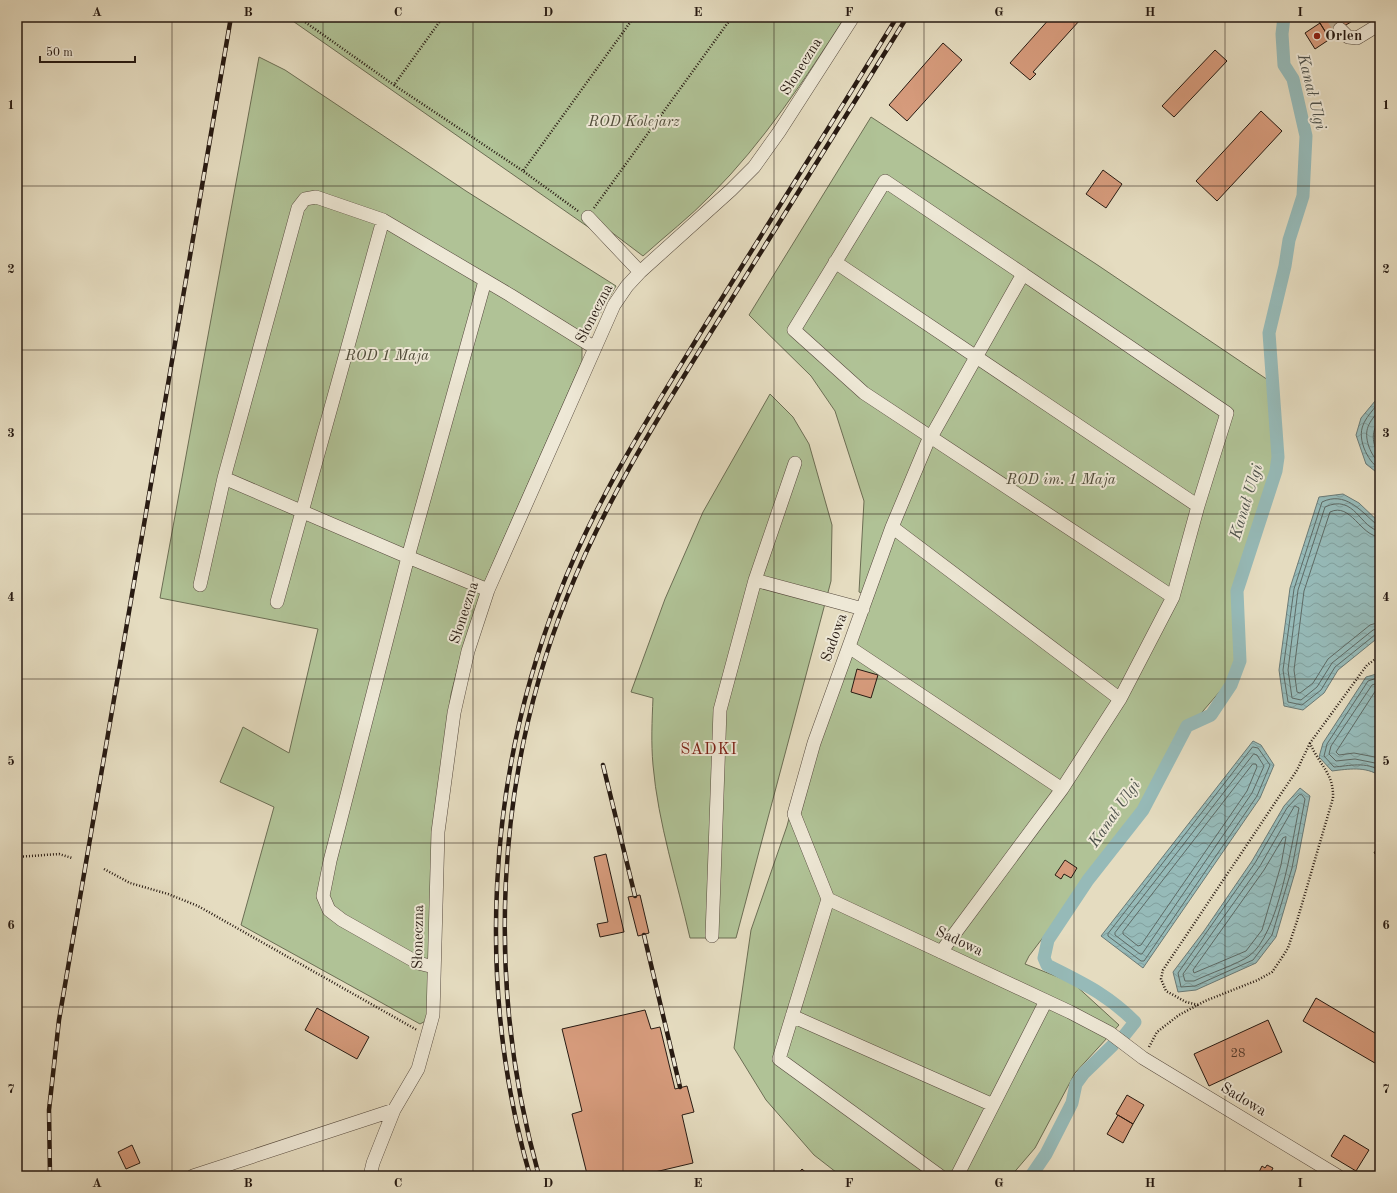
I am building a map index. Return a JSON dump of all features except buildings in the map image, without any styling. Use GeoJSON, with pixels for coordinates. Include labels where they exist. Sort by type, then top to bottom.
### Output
{"type":"FeatureCollection","features":[{"type":"Feature","properties":{"kind":"street","name":"Słoneczna"},"geometry":{"type":"LineString","coordinates":[[370,1176],[373,1163],[394,1110],[418,1069],[433,1016],[438,832],[454,713],[468,651],[488,590],[614,305],[627,286],[640,272],[731,190],[754,167],[779,132],[853,17]]}},
{"type":"Feature","properties":{"kind":"street"},"geometry":{"type":"LineString","coordinates":[[1340,29],[1348,37],[1356,38],[1380,24]]}},
{"type":"Feature","properties":{"kind":"street"},"geometry":{"type":"LineString","coordinates":[[941,952],[1062,788],[1120,699],[1173,597],[1198,506],[1227,413],[885,181],[794,330],[864,393],[1173,597]]}},
{"type":"Feature","properties":{"kind":"street"},"geometry":{"type":"LineString","coordinates":[[200,585],[224,478],[298,208],[305,199],[316,197],[382,220],[595,348]]}},
{"type":"Feature","properties":{"kind":"street"},"geometry":{"type":"LineString","coordinates":[[588,217],[640,272]]}},
{"type":"Feature","properties":{"kind":"street"},"geometry":{"type":"LineString","coordinates":[[278,602],[382,220]]}},
{"type":"Feature","properties":{"kind":"street"},"geometry":{"type":"LineString","coordinates":[[835,262],[1198,506]]}},
{"type":"Feature","properties":{"kind":"street","name":"Sadowa"},"geometry":{"type":"LineString","coordinates":[[1023,274],[931,437],[892,527],[814,743],[794,814],[828,899],[1046,1001],[1110,1033],[1140,1056],[1338,1176]]}},
{"type":"Feature","properties":{"kind":"street"},"geometry":{"type":"LineString","coordinates":[[434,967],[418,963],[342,920],[329,910],[323,896],[330,861],[408,557],[485,281]]}},
{"type":"Feature","properties":{"kind":"street"},"geometry":{"type":"LineString","coordinates":[[712,936],[720,710],[755,580],[795,463]]}},
{"type":"Feature","properties":{"kind":"street"},"geometry":{"type":"LineString","coordinates":[[224,478],[488,590]]}},
{"type":"Feature","properties":{"kind":"street"},"geometry":{"type":"LineString","coordinates":[[892,527],[1120,699]]}},
{"type":"Feature","properties":{"kind":"street"},"geometry":{"type":"LineString","coordinates":[[755,580],[863,609]]}},
{"type":"Feature","properties":{"kind":"street"},"geometry":{"type":"LineString","coordinates":[[849,647],[1062,788]]}},
{"type":"Feature","properties":{"kind":"street"},"geometry":{"type":"LineString","coordinates":[[828,899],[779,1059],[940,1176]]}},
{"type":"Feature","properties":{"kind":"street"},"geometry":{"type":"LineString","coordinates":[[956,1176],[1046,1001]]}},
{"type":"Feature","properties":{"kind":"street"},"geometry":{"type":"LineString","coordinates":[[792,1016],[993,1105]]}},
{"type":"Feature","properties":{"kind":"street"},"geometry":{"type":"LineString","coordinates":[[192,1176],[394,1110]]}},
{"type":"Feature","properties":{"kind":"path"},"geometry":{"type":"LineString","coordinates":[[298,17],[394,85],[523,171],[588,217],[732,17]]}},
{"type":"Feature","properties":{"kind":"path"},"geometry":{"type":"LineString","coordinates":[[394,85],[443,17]]}},
{"type":"Feature","properties":{"kind":"path"},"geometry":{"type":"LineString","coordinates":[[523,171],[634,17]]}},
{"type":"Feature","properties":{"kind":"path"},"geometry":{"type":"LineString","coordinates":[[1198,1005],[1186,1002],[1166,991],[1161,979],[1162,970],[1298,770],[1310,743],[1367,665],[1380,656]]}},
{"type":"Feature","properties":{"kind":"path"},"geometry":{"type":"LineString","coordinates":[[1140,1056],[1157,1032],[1179,1015],[1272,972],[1288,948],[1333,798],[1334,786],[1310,743]]}},
{"type":"Feature","properties":{"kind":"path"},"geometry":{"type":"LineString","coordinates":[[17,857],[59,854],[72,858]]}},
{"type":"Feature","properties":{"kind":"path"},"geometry":{"type":"LineString","coordinates":[[104,869],[130,883],[168,894],[198,906],[427,1036]]}},
{"type":"Feature","properties":{"kind":"green space","name":"ROD Kolejarz"},"geometry":{"type":"Polygon","coordinates":[[[287,17],[845,17],[799,87],[748,154],[703,203],[643,256],[598,222],[591,229],[287,17]]]}},
{"type":"Feature","properties":{"kind":"green space","name":"ROD 1 Maja"},"geometry":{"type":"Polygon","coordinates":[[[259,57],[285,70],[466,191],[616,286],[582,345],[582,361],[482,588],[463,647],[451,694],[433,843],[429,1019],[420,1024],[241,925],[274,807],[220,782],[243,727],[289,753],[318,629],[160,598],[259,57]]]}},
{"type":"Feature","properties":{"kind":"green space","name":"ROD im. 1 Maja"},"geometry":{"type":"Polygon","coordinates":[[[871,117],[1096,264],[1268,380],[1275,461],[1233,592],[1238,655],[1233,676],[1179,739],[1140,809],[1029,956],[1025,964],[1073,983],[1119,1025],[1075,1073],[1035,1148],[1011,1176],[841,1176],[814,1155],[766,1100],[734,1048],[751,930],[787,826],[807,750],[873,598],[859,592],[864,501],[835,411],[811,376],[749,315],[871,117]]]}},
{"type":"Feature","properties":{"kind":"green space"},"geometry":{"type":"Polygon","coordinates":[[[770,394],[793,417],[809,444],[832,525],[831,581],[736,938],[690,938],[668,852],[655,787],[652,748],[653,698],[631,692],[665,599],[703,512],[770,394]]]}},
{"type":"Feature","properties":{"kind":"water"},"geometry":{"type":"Polygon","coordinates":[[[1380,395],[1380,475],[1366,464],[1356,435],[1361,418],[1380,395]]]}},
{"type":"Feature","properties":{"kind":"water"},"geometry":{"type":"Polygon","coordinates":[[[1343,494],[1359,503],[1380,523],[1380,636],[1338,670],[1324,693],[1303,710],[1284,706],[1279,670],[1290,588],[1319,497],[1343,494]]]}},
{"type":"Feature","properties":{"kind":"water"},"geometry":{"type":"Polygon","coordinates":[[[1380,673],[1380,776],[1363,769],[1332,771],[1319,757],[1323,743],[1366,677],[1380,673]]]}},
{"type":"Feature","properties":{"kind":"water"},"geometry":{"type":"Polygon","coordinates":[[[1253,741],[1261,745],[1274,765],[1260,798],[1143,968],[1101,936],[1253,741]]]}},
{"type":"Feature","properties":{"kind":"water"},"geometry":{"type":"Polygon","coordinates":[[[1300,788],[1310,796],[1296,869],[1276,937],[1256,963],[1196,990],[1178,992],[1173,972],[1204,931],[1252,861],[1284,806],[1300,788]]]}},
{"type":"Feature","properties":{"kind":"waterway","name":"Kanał Ulgi"},"geometry":{"type":"LineString","coordinates":[[1123,1037],[1135,1022],[1104,996],[1083,983],[1047,965],[1044,958],[1048,940],[1088,880],[1143,810],[1187,726],[1211,715],[1231,685],[1240,661],[1237,591],[1276,471],[1278,457],[1269,333],[1285,266],[1289,240],[1303,196],[1306,136],[1293,79],[1284,65],[1282,34],[1284,17]]}},
{"type":"Feature","properties":{"kind":"waterway"},"geometry":{"type":"LineString","coordinates":[[1031,1176],[1046,1154],[1072,1103],[1076,1084],[1084,1073],[1113,1045]]}},
{"type":"Feature","properties":{"kind":"tunnel"},"geometry":{"type":"LineString","coordinates":[[1332,17],[1340,29]]}},
{"type":"Feature","properties":{"kind":"railway"},"geometry":{"type":"LineString","coordinates":[[50,1176],[49,1110],[59,1020],[231,17]]}},
{"type":"Feature","properties":{"kind":"railway"},"geometry":{"type":"LineString","coordinates":[[530,1176],[513,1104],[502,1032],[496,958],[497,884],[504,811],[516,738],[534,667],[558,597],[573,560],[627,454],[897,17]]}},
{"type":"Feature","properties":{"kind":"railway"},"geometry":{"type":"LineString","coordinates":[[539,1176],[522,1104],[511,1032],[505,958],[506,884],[512,811],[524,738],[543,667],[567,597],[600,523],[619,487],[680,382],[907,17]]}},
{"type":"Feature","properties":{"kind":"railway"},"geometry":{"type":"LineString","coordinates":[[603,765],[635,896]]}},
{"type":"Feature","properties":{"kind":"railway"},"geometry":{"type":"LineString","coordinates":[[644,935],[680,1087]]}},
{"type":"Feature","properties":{"kind":"place","name":"Orlen"},"geometry":{"type":"Point","coordinates":[1317,36]}},
{"type":"Feature","properties":{"kind":"district","name":"SADKI"},"geometry":{"type":"Point","coordinates":[709,750]}}]}
